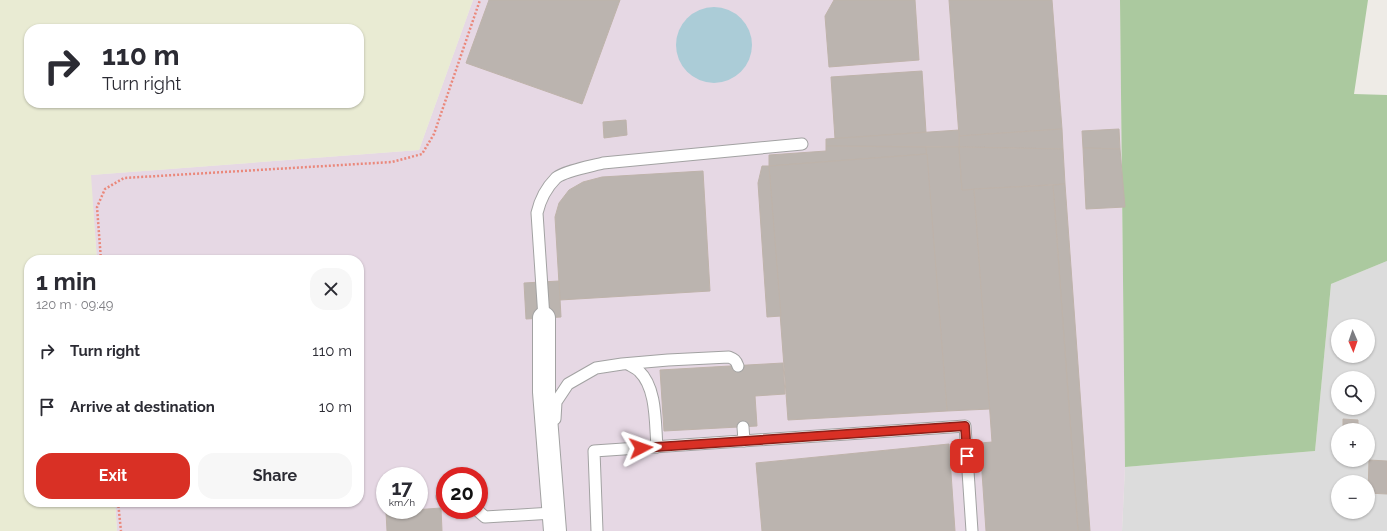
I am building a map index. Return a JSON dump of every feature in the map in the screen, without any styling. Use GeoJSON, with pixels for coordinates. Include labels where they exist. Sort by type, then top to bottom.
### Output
{"type":"FeatureCollection","features":[{"type":"Feature","properties":{"kind":"street"},"geometry":{"type":"LineString","coordinates":[[544,318],[544,392],[553,512]]}},
{"type":"Feature","properties":{"kind":"lane"},"geometry":{"type":"LineString","coordinates":[[544,318],[537,213],[541,197],[557,177],[603,163],[802,144]]}},
{"type":"Feature","properties":{"kind":"lane"},"geometry":{"type":"LineString","coordinates":[[488,517],[553,512],[556,402],[568,384],[596,368],[628,364],[668,360],[729,357],[734,359],[738,366]]}},
{"type":"Feature","properties":{"kind":"lane"},"geometry":{"type":"LineString","coordinates":[[628,364],[639,371],[648,383],[652,396],[657,447]]}},
{"type":"Feature","properties":{"kind":"lane"},"geometry":{"type":"LineString","coordinates":[[597,531],[594,451],[965,426],[972,531]]}},
{"type":"Feature","properties":{"kind":"lane"},"geometry":{"type":"LineString","coordinates":[[743,427],[744,441]]}},
{"type":"Feature","properties":{"kind":"path"},"geometry":{"type":"LineString","coordinates":[[101,255],[97,207],[105,189],[124,178],[392,162],[422,154],[434,134],[480,0]]}},
{"type":"Feature","properties":{"kind":"path"},"geometry":{"type":"LineString","coordinates":[[119,507],[121,531]]}},
{"type":"Feature","properties":{"kind":"shaded area"},"geometry":{"type":"Polygon","coordinates":[[[473,0],[1120,0],[1125,467],[1122,531],[117,531],[115,507],[364,507],[364,255],[97,255],[90,175],[419,150],[473,0]]]}},
{"type":"Feature","properties":{"kind":"shaded area"},"geometry":{"type":"Polygon","coordinates":[[[1387,261],[1387,531],[1122,531],[1125,467],[1315,451],[1331,284],[1387,261]]]}},
{"type":"Feature","properties":{"kind":"green space"},"geometry":{"type":"Polygon","coordinates":[[[0,0],[473,0],[419,150],[91,175],[97,255],[24,255],[24,507],[115,507],[117,531],[0,531],[0,0]]]}},
{"type":"Feature","properties":{"kind":"green space"},"geometry":{"type":"Polygon","coordinates":[[[1120,0],[1368,0],[1354,94],[1387,95],[1387,261],[1331,284],[1315,451],[1125,467],[1120,0]]]}},
{"type":"Feature","properties":{"kind":"water"},"geometry":{"type":"Polygon","coordinates":[[[714,7],[728,10],[741,18],[749,31],[752,45],[749,59],[741,72],[728,80],[714,83],[700,80],[687,72],[679,59],[676,45],[679,31],[687,18],[700,10],[714,7]]]}},
{"type":"Feature","properties":{"kind":"building"},"geometry":{"type":"Polygon","coordinates":[[[489,0],[620,0],[582,104],[466,63],[489,0]]]}},
{"type":"Feature","properties":{"kind":"building"},"geometry":{"type":"Polygon","coordinates":[[[834,0],[915,0],[919,60],[829,67],[825,16],[834,0]]]}},
{"type":"Feature","properties":{"kind":"building"},"geometry":{"type":"Polygon","coordinates":[[[949,0],[1052,0],[1062,129],[959,136],[949,0]]]}},
{"type":"Feature","properties":{"kind":"building"},"geometry":{"type":"Polygon","coordinates":[[[922,71],[926,132],[835,139],[831,77],[922,71]]]}},
{"type":"Feature","properties":{"kind":"building"},"geometry":{"type":"Polygon","coordinates":[[[626,120],[627,135],[604,138],[603,122],[626,120]]]}},
{"type":"Feature","properties":{"kind":"building"},"geometry":{"type":"Polygon","coordinates":[[[1062,129],[1063,149],[959,147],[959,136],[1062,129]]]}},
{"type":"Feature","properties":{"kind":"building"},"geometry":{"type":"Polygon","coordinates":[[[1119,129],[1120,149],[1083,148],[1082,131],[1119,129]]]}},
{"type":"Feature","properties":{"kind":"building"},"geometry":{"type":"Polygon","coordinates":[[[959,130],[959,147],[826,146],[826,139],[959,130]]]}},
{"type":"Feature","properties":{"kind":"building"},"geometry":{"type":"Polygon","coordinates":[[[826,146],[926,147],[927,154],[769,166],[769,155],[826,151],[826,146]]]}},
{"type":"Feature","properties":{"kind":"building"},"geometry":{"type":"Polygon","coordinates":[[[926,147],[959,147],[962,190],[974,189],[990,409],[947,411],[926,147]]]}},
{"type":"Feature","properties":{"kind":"building"},"geometry":{"type":"Polygon","coordinates":[[[959,147],[1063,149],[1065,184],[962,190],[959,147]]]}},
{"type":"Feature","properties":{"kind":"building"},"geometry":{"type":"Polygon","coordinates":[[[1083,148],[1120,149],[1125,207],[1086,209],[1083,148]]]}},
{"type":"Feature","properties":{"kind":"building"},"geometry":{"type":"Polygon","coordinates":[[[927,154],[947,411],[788,420],[769,166],[927,154]]]}},
{"type":"Feature","properties":{"kind":"building"},"geometry":{"type":"Polygon","coordinates":[[[762,166],[769,166],[781,316],[767,317],[758,183],[762,166]]]}},
{"type":"Feature","properties":{"kind":"building"},"geometry":{"type":"Polygon","coordinates":[[[703,171],[710,291],[560,300],[555,217],[559,203],[569,190],[583,182],[602,177],[703,171]]]}},
{"type":"Feature","properties":{"kind":"building"},"geometry":{"type":"Polygon","coordinates":[[[1065,184],[1090,531],[1078,531],[1053,185],[1065,184]]]}},
{"type":"Feature","properties":{"kind":"building"},"geometry":{"type":"Polygon","coordinates":[[[1053,185],[1078,531],[986,531],[980,443],[992,442],[974,189],[1053,185]]]}},
{"type":"Feature","properties":{"kind":"building"},"geometry":{"type":"Polygon","coordinates":[[[559,281],[561,317],[526,319],[524,283],[559,281]]]}},
{"type":"Feature","properties":{"kind":"building"},"geometry":{"type":"Polygon","coordinates":[[[783,363],[785,394],[755,396],[757,426],[664,431],[660,370],[783,363]]]}},
{"type":"Feature","properties":{"kind":"building"},"geometry":{"type":"Polygon","coordinates":[[[1343,419],[1358,420],[1358,423],[1343,423],[1343,419]]]}},
{"type":"Feature","properties":{"kind":"building"},"geometry":{"type":"Polygon","coordinates":[[[949,444],[955,531],[762,531],[756,463],[949,444]]]}},
{"type":"Feature","properties":{"kind":"building"},"geometry":{"type":"Polygon","coordinates":[[[1375,460],[1387,461],[1387,494],[1375,493],[1375,475],[1369,475],[1369,467],[1375,467],[1375,460]]]}},
{"type":"Feature","properties":{"kind":"building"},"geometry":{"type":"Polygon","coordinates":[[[436,508],[436,519],[441,519],[442,531],[387,531],[386,519],[428,519],[428,509],[436,508]]]}},
{"type":"Feature","properties":{"kind":"route"},"geometry":{"type":"LineString","coordinates":[[641,448],[965,426],[967,456]]}}]}
